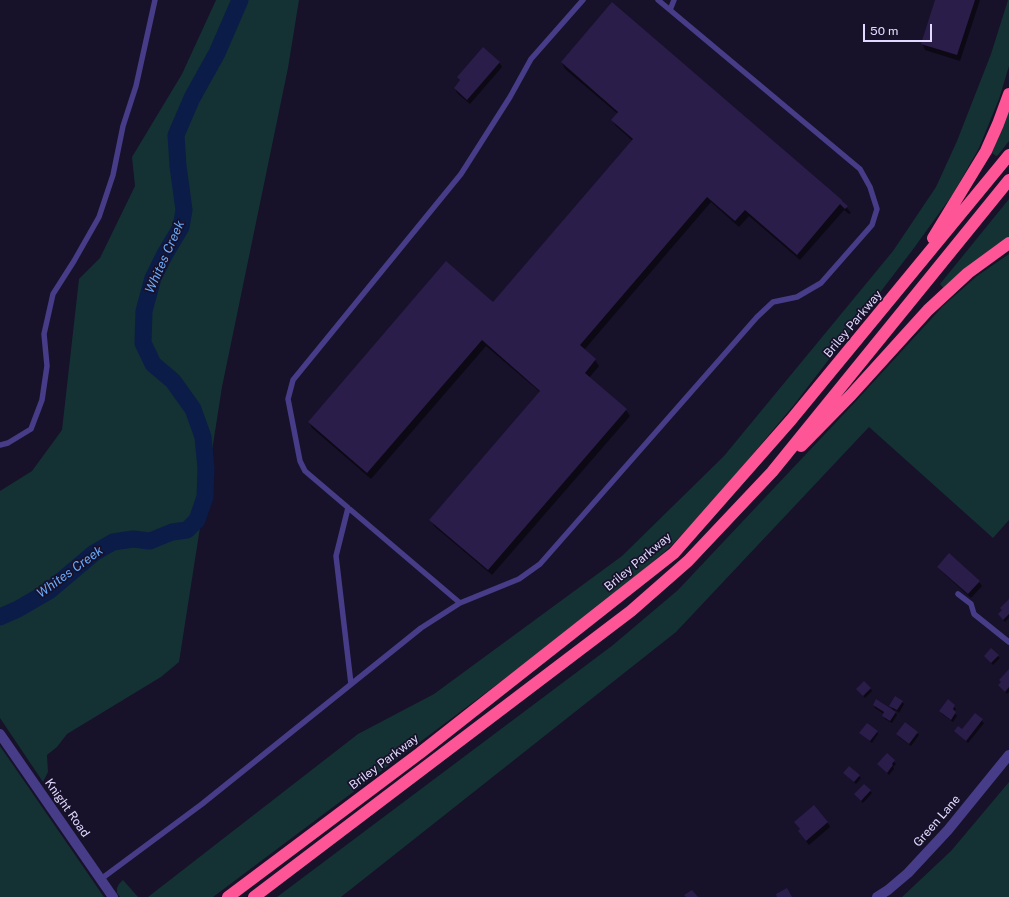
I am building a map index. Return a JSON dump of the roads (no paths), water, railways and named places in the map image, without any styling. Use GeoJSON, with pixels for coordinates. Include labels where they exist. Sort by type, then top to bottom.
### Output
{"type":"FeatureCollection","features":[{"type":"Feature","properties":{"kind":"highway"},"geometry":{"type":"LineString","coordinates":[[910,277],[986,151],[1009,94]]}},
{"type":"Feature","properties":{"kind":"highway","name":"Briley Parkway"},"geometry":{"type":"LineString","coordinates":[[228,897],[420,753],[674,553],[791,420],[1009,155]]}},
{"type":"Feature","properties":{"kind":"highway"},"geometry":{"type":"LineString","coordinates":[[254,897],[631,611],[688,562],[772,472],[1009,180]]}},
{"type":"Feature","properties":{"kind":"highway"},"geometry":{"type":"LineString","coordinates":[[772,472],[812,436],[928,310],[968,273],[1009,243]]}},
{"type":"Feature","properties":{"kind":"street","name":"Knight Road"},"geometry":{"type":"LineString","coordinates":[[0,734],[113,897]]}},
{"type":"Feature","properties":{"kind":"street","name":"Green Lane"},"geometry":{"type":"LineString","coordinates":[[877,897],[908,873],[948,830],[1009,755]]}},
{"type":"Feature","properties":{"kind":"lane"},"geometry":{"type":"LineString","coordinates":[[0,445],[8,443],[30,430],[42,400],[48,366],[44,334],[53,294],[99,217],[113,175],[123,126],[136,86],[155,0]]}},
{"type":"Feature","properties":{"kind":"lane"},"geometry":{"type":"LineString","coordinates":[[460,603],[305,471],[300,461],[288,399],[293,380],[461,174],[510,97],[531,59],[583,0]]}},
{"type":"Feature","properties":{"kind":"lane"},"geometry":{"type":"LineString","coordinates":[[100,879],[202,804],[421,628],[460,603],[519,579],[540,564],[757,317],[773,302],[797,297],[821,283],[872,225],[877,209],[870,187],[860,169],[658,0]]}},
{"type":"Feature","properties":{"kind":"lane"},"geometry":{"type":"LineString","coordinates":[[670,10],[674,0]]}},
{"type":"Feature","properties":{"kind":"lane"},"geometry":{"type":"LineString","coordinates":[[348,508],[336,556],[351,684]]}},
{"type":"Feature","properties":{"kind":"lane"},"geometry":{"type":"LineString","coordinates":[[958,594],[971,604],[974,614],[1009,642]]}},
{"type":"Feature","properties":{"kind":"waterway","name":"Whites Creek"},"geometry":{"type":"LineString","coordinates":[[0,617],[18,609],[49,591],[94,553],[113,542],[133,539],[150,541],[172,532],[187,530],[197,520],[205,497],[206,468],[203,437],[193,409],[173,381],[153,364],[143,343],[144,311],[153,278],[181,227],[184,210],[178,166],[176,135],[192,98],[217,53],[240,0]]}}]}
